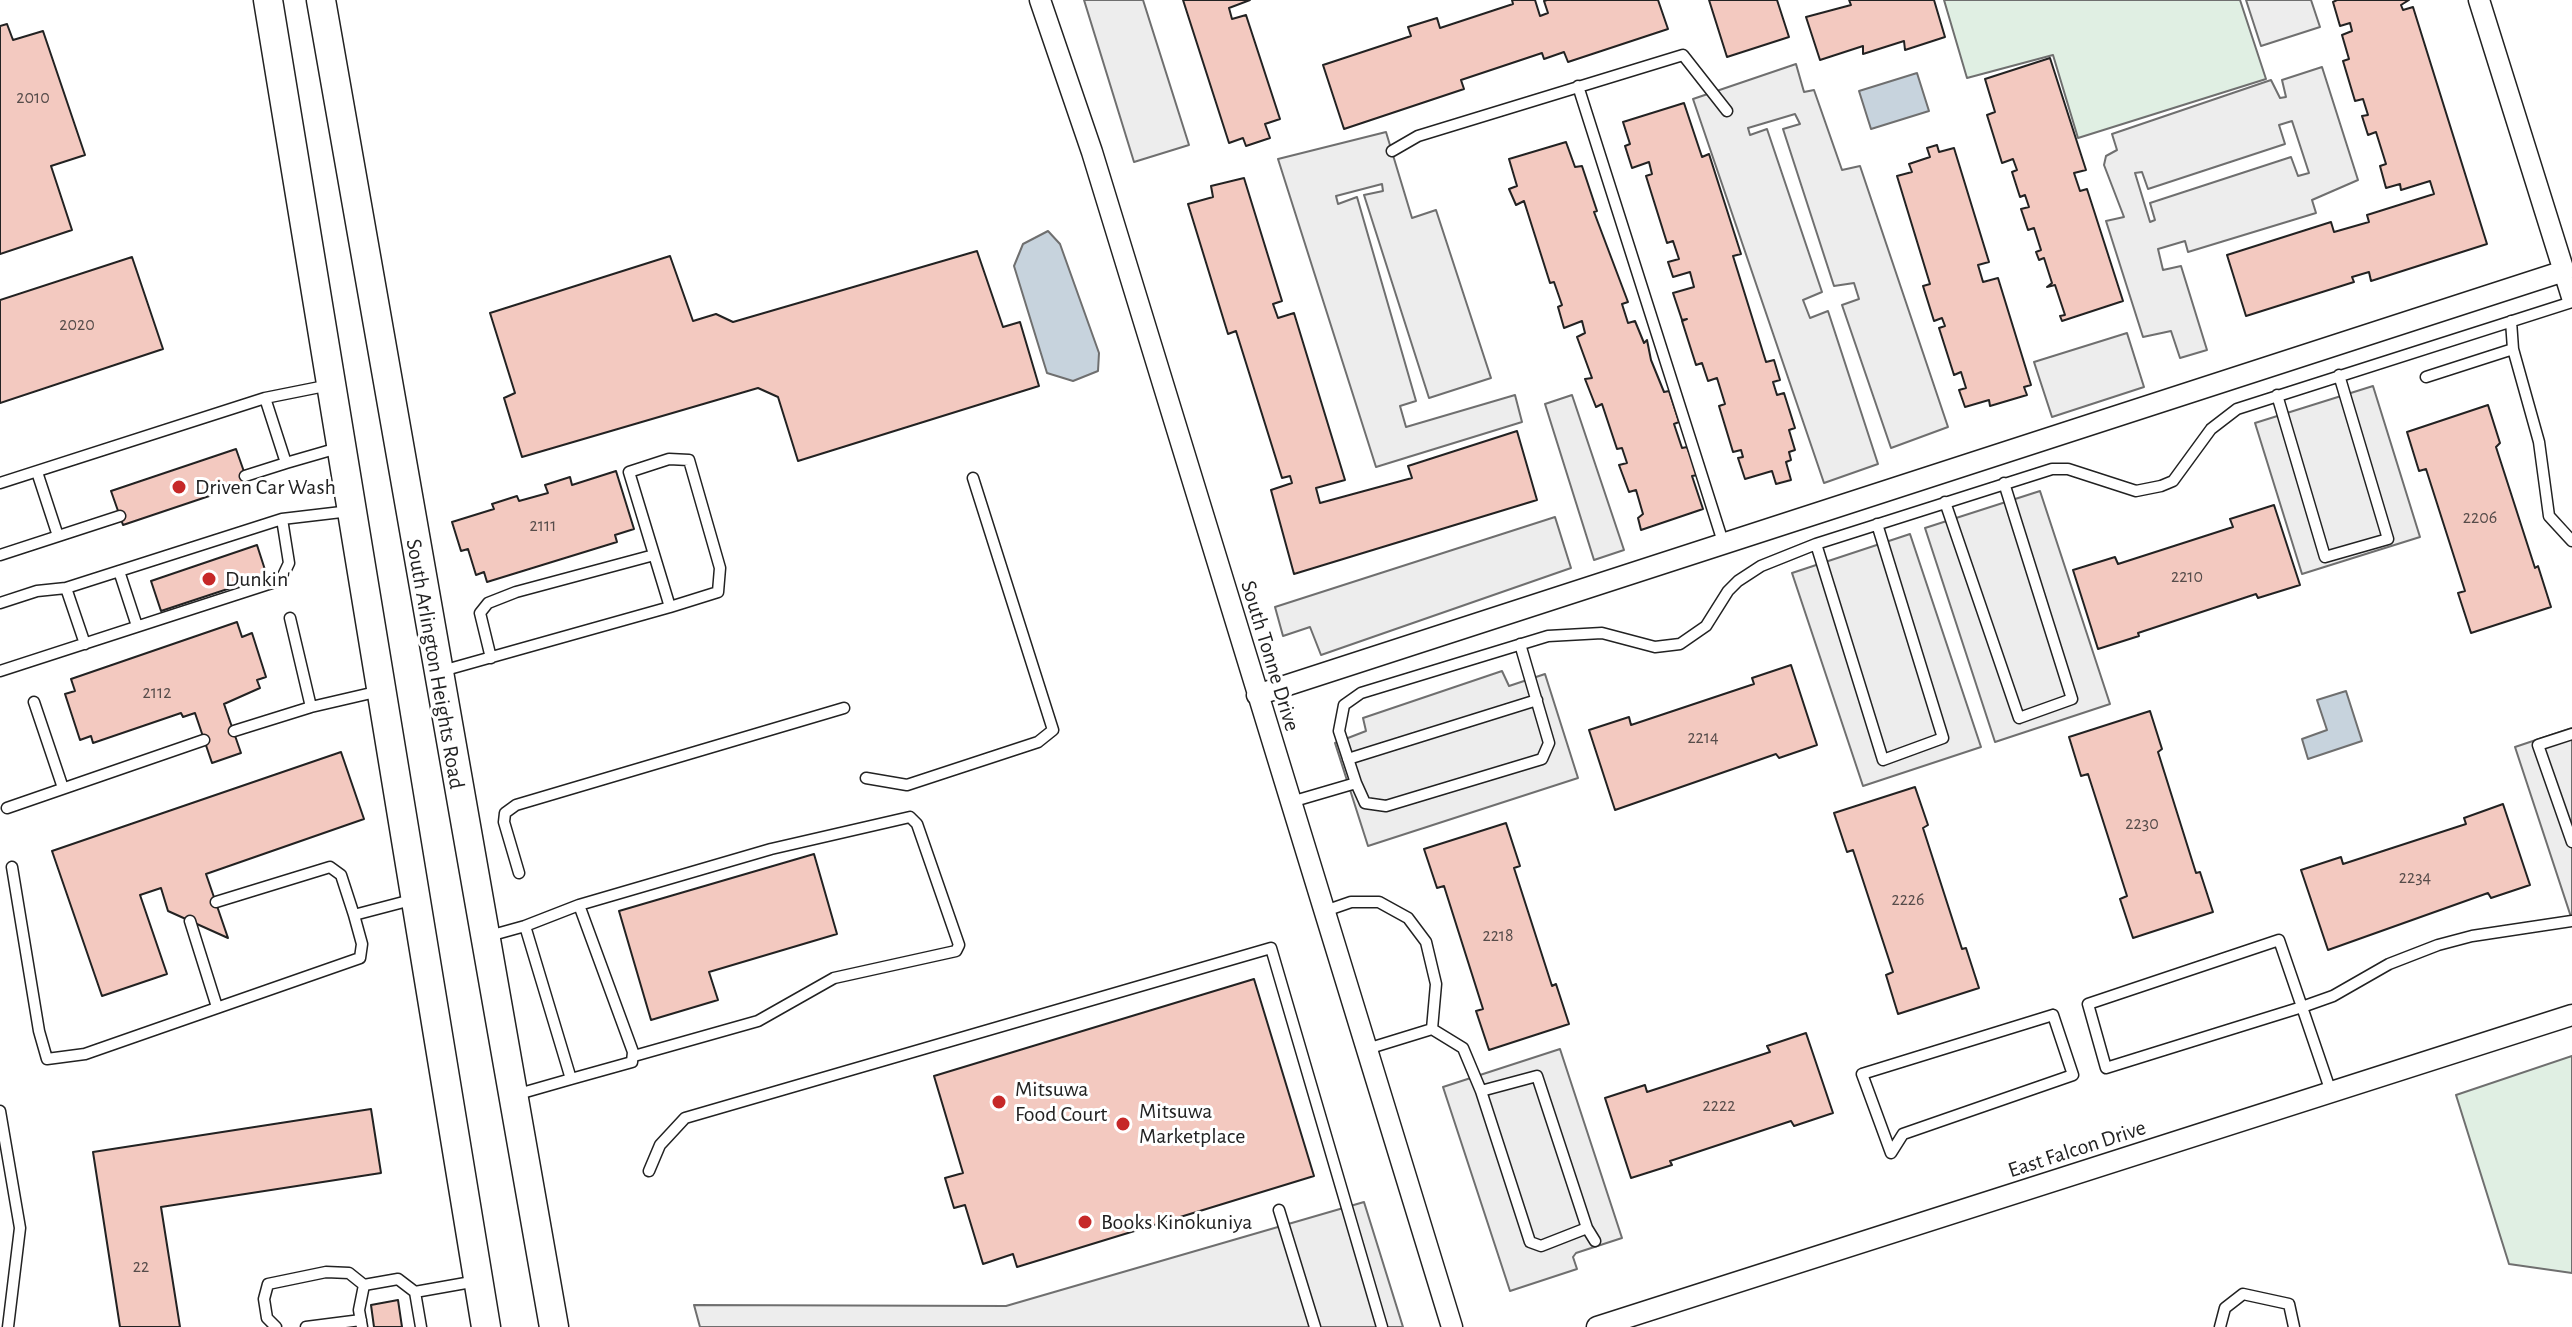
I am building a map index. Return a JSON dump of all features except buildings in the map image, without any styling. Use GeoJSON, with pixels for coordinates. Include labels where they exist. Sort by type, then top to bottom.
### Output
{"type":"FeatureCollection","features":[{"type":"Feature","properties":{"kind":"main road"},"geometry":{"type":"LineString","coordinates":[[268,0],[486,1327]]}},
{"type":"Feature","properties":{"kind":"main road","name":"South Arlington Heights Road"},"geometry":{"type":"LineString","coordinates":[[321,0],[554,1327]]}},
{"type":"Feature","properties":{"kind":"street","name":"South Tonne Drive"},"geometry":{"type":"LineString","coordinates":[[1040,0],[1092,152],[1452,1327]]}},
{"type":"Feature","properties":{"kind":"street"},"geometry":{"type":"LineString","coordinates":[[2479,0],[2572,300]]}},
{"type":"Feature","properties":{"kind":"street"},"geometry":{"type":"LineString","coordinates":[[1257,695],[2564,271]]}},
{"type":"Feature","properties":{"kind":"street","name":"East Falcon Drive"},"geometry":{"type":"LineString","coordinates":[[1597,1327],[2572,1015]]}},
{"type":"Feature","properties":{"kind":"lane"},"geometry":{"type":"LineString","coordinates":[[1392,151],[1418,136],[1683,55],[1727,111]]}},
{"type":"Feature","properties":{"kind":"lane"},"geometry":{"type":"LineString","coordinates":[[1578,86],[1723,542]]}},
{"type":"Feature","properties":{"kind":"lane"},"geometry":{"type":"LineString","coordinates":[[1520,644],[1549,743],[1542,759],[1386,806],[1365,803],[1339,731],[1344,705],[1361,693],[1520,644],[1548,636],[1602,633],[1655,647],[1680,644],[1706,626],[1738,581],[1761,566],[1816,544],[2034,473],[2068,469],[2136,491],[2161,486],[2173,481],[2223,416],[2277,395],[2572,300]]}},
{"type":"Feature","properties":{"kind":"lane"},"geometry":{"type":"LineString","coordinates":[[2511,321],[2513,349],[2539,442],[2549,516],[2572,541]]}},
{"type":"Feature","properties":{"kind":"lane"},"geometry":{"type":"LineString","coordinates":[[2426,377],[2513,349]]}},
{"type":"Feature","properties":{"kind":"lane"},"geometry":{"type":"LineString","coordinates":[[2277,395],[2325,557],[2388,539],[2339,375]]}},
{"type":"Feature","properties":{"kind":"lane"},"geometry":{"type":"LineString","coordinates":[[0,483],[265,398],[332,385]]}},
{"type":"Feature","properties":{"kind":"lane"},"geometry":{"type":"LineString","coordinates":[[265,398],[286,463]]}},
{"type":"Feature","properties":{"kind":"lane"},"geometry":{"type":"LineString","coordinates":[[245,476],[342,447]]}},
{"type":"Feature","properties":{"kind":"lane"},"geometry":{"type":"LineString","coordinates":[[437,672],[491,658],[670,607],[718,592],[720,568],[689,460],[669,459],[629,472],[670,607]]}},
{"type":"Feature","properties":{"kind":"lane"},"geometry":{"type":"LineString","coordinates":[[37,472],[58,536]]}},
{"type":"Feature","properties":{"kind":"lane"},"geometry":{"type":"LineString","coordinates":[[866,778],[907,785],[1038,742],[1053,730],[973,478]]}},
{"type":"Feature","properties":{"kind":"lane"},"geometry":{"type":"LineString","coordinates":[[1945,502],[2019,718],[2072,699],[2004,483]]}},
{"type":"Feature","properties":{"kind":"lane"},"geometry":{"type":"LineString","coordinates":[[0,603],[37,591],[66,588],[282,519],[352,510]]}},
{"type":"Feature","properties":{"kind":"lane"},"geometry":{"type":"LineString","coordinates":[[0,555],[120,516]]}},
{"type":"Feature","properties":{"kind":"lane"},"geometry":{"type":"LineString","coordinates":[[0,671],[281,580],[289,563],[282,519]]}},
{"type":"Feature","properties":{"kind":"lane"},"geometry":{"type":"LineString","coordinates":[[1816,544],[1883,760],[1943,738],[1877,524]]}},
{"type":"Feature","properties":{"kind":"lane"},"geometry":{"type":"LineString","coordinates":[[491,658],[480,613],[488,603],[516,592],[654,555]]}},
{"type":"Feature","properties":{"kind":"lane"},"geometry":{"type":"LineString","coordinates":[[119,571],[137,626]]}},
{"type":"Feature","properties":{"kind":"lane"},"geometry":{"type":"LineString","coordinates":[[66,588],[85,644]]}},
{"type":"Feature","properties":{"kind":"lane"},"geometry":{"type":"LineString","coordinates":[[290,618],[311,707]]}},
{"type":"Feature","properties":{"kind":"lane"},"geometry":{"type":"LineString","coordinates":[[234,731],[311,707],[382,691]]}},
{"type":"Feature","properties":{"kind":"lane"},"geometry":{"type":"LineString","coordinates":[[1348,759],[1537,700]]}},
{"type":"Feature","properties":{"kind":"lane"},"geometry":{"type":"LineString","coordinates":[[34,702],[63,788]]}},
{"type":"Feature","properties":{"kind":"lane"},"geometry":{"type":"LineString","coordinates":[[519,873],[504,822],[505,813],[516,805],[844,708]]}},
{"type":"Feature","properties":{"kind":"lane"},"geometry":{"type":"LineString","coordinates":[[2572,734],[2538,745],[2572,842]]}},
{"type":"Feature","properties":{"kind":"lane"},"geometry":{"type":"LineString","coordinates":[[7,808],[204,740]]}},
{"type":"Feature","properties":{"kind":"lane"},"geometry":{"type":"LineString","coordinates":[[1291,802],[1356,783]]}},
{"type":"Feature","properties":{"kind":"lane"},"geometry":{"type":"LineString","coordinates":[[484,937],[525,926],[579,905],[771,849],[910,817],[917,824],[959,945],[956,951],[834,978],[758,1021],[634,1056]]}},
{"type":"Feature","properties":{"kind":"lane"},"geometry":{"type":"LineString","coordinates":[[12,867],[39,1031],[47,1059],[85,1054],[360,958],[362,944],[341,875],[330,867],[216,902]]}},
{"type":"Feature","properties":{"kind":"lane"},"geometry":{"type":"LineString","coordinates":[[354,915],[416,899]]}},
{"type":"Feature","properties":{"kind":"lane"},"geometry":{"type":"LineString","coordinates":[[1325,911],[1351,902],[1379,902],[1408,918],[1426,942],[1436,984],[1432,1029]]}},
{"type":"Feature","properties":{"kind":"lane"},"geometry":{"type":"LineString","coordinates":[[513,1095],[632,1062],[634,1056],[579,905]]}},
{"type":"Feature","properties":{"kind":"lane"},"geometry":{"type":"LineString","coordinates":[[190,921],[217,1007]]}},
{"type":"Feature","properties":{"kind":"lane"},"geometry":{"type":"LineString","coordinates":[[2331,1092],[2302,1007],[2279,940],[2088,1004],[2106,1068],[2302,1007],[2438,945],[2472,936],[2572,921]]}},
{"type":"Feature","properties":{"kind":"lane"},"geometry":{"type":"LineString","coordinates":[[525,926],[571,1079]]}},
{"type":"Feature","properties":{"kind":"lane"},"geometry":{"type":"LineString","coordinates":[[649,1171],[660,1145],[685,1118],[1271,948],[1382,1327]]}},
{"type":"Feature","properties":{"kind":"lane"},"geometry":{"type":"LineString","coordinates":[[2053,1015],[2073,1075],[1903,1134],[1891,1153],[1862,1074],[2053,1015]]}},
{"type":"Feature","properties":{"kind":"lane"},"geometry":{"type":"LineString","coordinates":[[1367,1049],[1432,1029],[1463,1048],[1481,1091],[1530,1242],[1541,1246],[1587,1228]]}},
{"type":"Feature","properties":{"kind":"lane"},"geometry":{"type":"LineString","coordinates":[[1481,1091],[1537,1076],[1587,1228],[1595,1241]]}},
{"type":"Feature","properties":{"kind":"lane"},"geometry":{"type":"LineString","coordinates":[[0,1111],[20,1228],[8,1327]]}},
{"type":"Feature","properties":{"kind":"lane"},"geometry":{"type":"LineString","coordinates":[[1279,1210],[1315,1327]]}},
{"type":"Feature","properties":{"kind":"lane"},"geometry":{"type":"LineString","coordinates":[[273,1327],[264,1299],[268,1284],[338,1272],[349,1273],[364,1285],[398,1279],[415,1292],[421,1327]]}},
{"type":"Feature","properties":{"kind":"lane"},"geometry":{"type":"LineString","coordinates":[[415,1292],[479,1281]]}},
{"type":"Feature","properties":{"kind":"lane"},"geometry":{"type":"LineString","coordinates":[[306,1327],[361,1324],[364,1285]]}},
{"type":"Feature","properties":{"kind":"lane"},"geometry":{"type":"LineString","coordinates":[[2220,1327],[2225,1308],[2243,1294],[2289,1304],[2294,1327]]}},
{"type":"Feature","properties":{"kind":"green space"},"geometry":{"type":"Polygon","coordinates":[[[1944,0],[2240,0],[2266,79],[2078,138],[2053,55],[1967,78],[1944,0]]]}},
{"type":"Feature","properties":{"kind":"green space"},"geometry":{"type":"Polygon","coordinates":[[[2572,1056],[2572,1273],[2509,1264],[2456,1095],[2572,1056]]]}},
{"type":"Feature","properties":{"kind":"shaded area"},"geometry":{"type":"Polygon","coordinates":[[[1084,0],[1143,0],[1189,145],[1134,162],[1084,0]]]}},
{"type":"Feature","properties":{"kind":"shaded area"},"geometry":{"type":"Polygon","coordinates":[[[2246,0],[2311,0],[2320,27],[2261,46],[2246,0]]]}},
{"type":"Feature","properties":{"kind":"shaded area"},"geometry":{"type":"Polygon","coordinates":[[[1796,64],[1804,92],[1814,90],[1842,170],[1860,166],[1948,427],[1891,448],[1842,305],[1859,299],[1854,283],[1834,286],[1783,129],[1800,124],[1795,114],[1748,128],[1750,135],[1767,129],[1822,292],[1803,300],[1810,318],[1828,311],[1878,464],[1824,483],[1693,99],[1796,64]]]}},
{"type":"Feature","properties":{"kind":"shaded area"},"geometry":{"type":"Polygon","coordinates":[[[2322,67],[2358,180],[2312,200],[2316,213],[2188,252],[2185,241],[2158,249],[2163,270],[2181,266],[2207,350],[2180,358],[2171,331],[2143,337],[2106,221],[2124,217],[2104,165],[2106,156],[2117,150],[2112,134],[2271,80],[2280,98],[2286,97],[2282,80],[2322,67]],[[2292,121],[2279,125],[2285,144],[2148,189],[2142,172],[2135,173],[2150,222],[2155,220],[2150,203],[2291,157],[2298,176],[2309,173],[2292,121]]]}},
{"type":"Feature","properties":{"kind":"shaded area"},"geometry":{"type":"Polygon","coordinates":[[[1917,73],[1929,111],[1871,129],[1859,91],[1917,73]]]}},
{"type":"Feature","properties":{"kind":"shaded area"},"geometry":{"type":"Polygon","coordinates":[[[1386,132],[1412,218],[1436,210],[1491,378],[1429,398],[1364,195],[1383,191],[1382,184],[1336,196],[1338,204],[1357,197],[1416,401],[1400,406],[1406,427],[1515,395],[1522,422],[1376,467],[1278,159],[1386,132]]]}},
{"type":"Feature","properties":{"kind":"shaded area"},"geometry":{"type":"Polygon","coordinates":[[[1048,231],[1060,244],[1099,353],[1098,371],[1073,381],[1047,373],[1014,266],[1023,244],[1048,231]]]}},
{"type":"Feature","properties":{"kind":"shaded area"},"geometry":{"type":"Polygon","coordinates":[[[2127,333],[2144,387],[2052,417],[2034,362],[2127,333]]]}},
{"type":"Feature","properties":{"kind":"shaded area"},"geometry":{"type":"Polygon","coordinates":[[[2373,386],[2420,537],[2302,574],[2255,423],[2373,386]]]}},
{"type":"Feature","properties":{"kind":"shaded area"},"geometry":{"type":"Polygon","coordinates":[[[1572,395],[1624,550],[1594,560],[1545,404],[1572,395]]]}},
{"type":"Feature","properties":{"kind":"shaded area"},"geometry":{"type":"Polygon","coordinates":[[[2040,491],[2110,704],[1995,742],[1925,528],[2040,491]]]}},
{"type":"Feature","properties":{"kind":"shaded area"},"geometry":{"type":"Polygon","coordinates":[[[1555,517],[1571,568],[1321,655],[1310,627],[1283,636],[1275,607],[1555,517]]]}},
{"type":"Feature","properties":{"kind":"shaded area"},"geometry":{"type":"Polygon","coordinates":[[[1910,534],[1981,747],[1863,786],[1792,573],[1910,534]]]}},
{"type":"Feature","properties":{"kind":"shaded area"},"geometry":{"type":"Polygon","coordinates":[[[1502,671],[1509,686],[1545,674],[1578,778],[1368,846],[1335,743],[1366,731],[1363,718],[1502,671]]]}},
{"type":"Feature","properties":{"kind":"shaded area"},"geometry":{"type":"Polygon","coordinates":[[[2346,691],[2362,741],[2308,759],[2302,739],[2327,730],[2317,700],[2346,691]]]}},
{"type":"Feature","properties":{"kind":"shaded area"},"geometry":{"type":"Polygon","coordinates":[[[2572,728],[2572,920],[2515,747],[2572,728]]]}},
{"type":"Feature","properties":{"kind":"shaded area"},"geometry":{"type":"Polygon","coordinates":[[[1560,1049],[1622,1238],[1576,1253],[1573,1257],[1577,1269],[1510,1291],[1443,1087],[1560,1049]]]}},
{"type":"Feature","properties":{"kind":"shaded area"},"geometry":{"type":"Polygon","coordinates":[[[1364,1202],[1403,1327],[700,1327],[694,1305],[1006,1306],[1364,1202]]]}},
{"type":"Feature","properties":{"kind":"place","name":"Driven Car Wash"},"geometry":{"type":"Point","coordinates":[179,487]}},
{"type":"Feature","properties":{"kind":"place","name":"Dunkin'"},"geometry":{"type":"Point","coordinates":[209,579]}},
{"type":"Feature","properties":{"kind":"place","name":"Mitsuwa Food Court"},"geometry":{"type":"Point","coordinates":[999,1102]}},
{"type":"Feature","properties":{"kind":"place","name":"Mitsuwa Marketplace"},"geometry":{"type":"Point","coordinates":[1123,1124]}},
{"type":"Feature","properties":{"kind":"place","name":"Books Kinokuniya"},"geometry":{"type":"Point","coordinates":[1085,1222]}}]}
